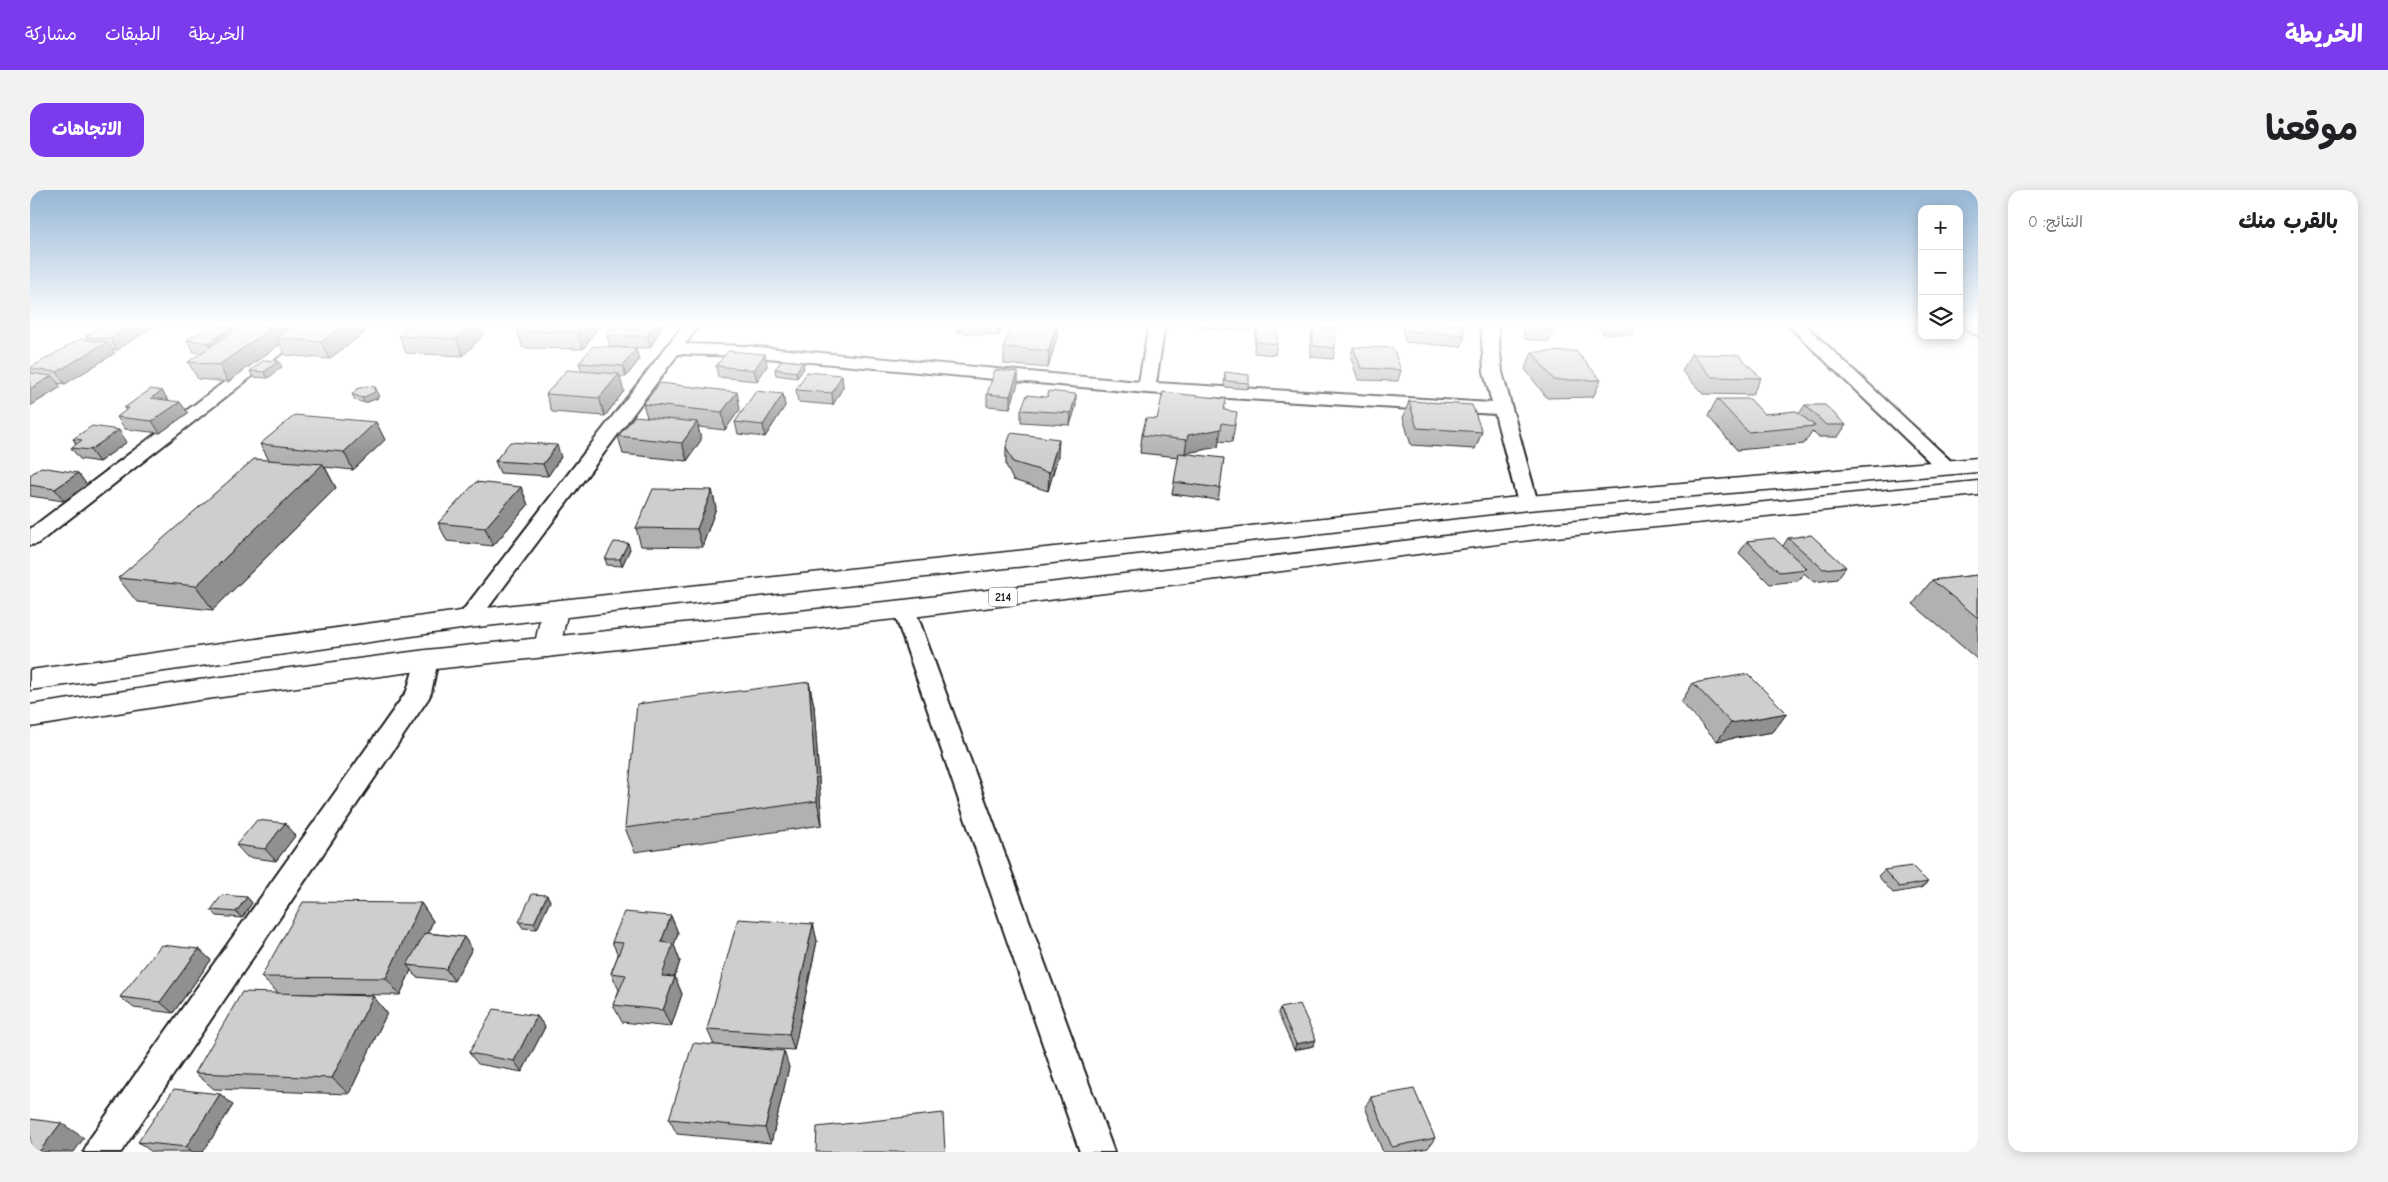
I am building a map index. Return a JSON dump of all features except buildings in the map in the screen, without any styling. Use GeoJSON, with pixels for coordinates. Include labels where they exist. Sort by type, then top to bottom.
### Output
{"type":"FeatureCollection","features":[{"type":"Feature","properties":{"kind":"main road"},"geometry":{"type":"LineString","coordinates":[[30,680],[468,619],[1528,503],[1978,465]]}},
{"type":"Feature","properties":{"kind":"main road","name":"214"},"geometry":{"type":"LineString","coordinates":[[30,716],[200,690],[426,660],[904,609],[1546,531],[1978,488]]}},
{"type":"Feature","properties":{"kind":"main road"},"geometry":{"type":"LineString","coordinates":[[547,648],[555,610]]}},
{"type":"Feature","properties":{"kind":"street"},"geometry":{"type":"LineString","coordinates":[[30,539],[252,369]]}},
{"type":"Feature","properties":{"kind":"street"},"geometry":{"type":"LineString","coordinates":[[468,619],[567,491],[657,369]]}},
{"type":"Feature","properties":{"kind":"street"},"geometry":{"type":"LineString","coordinates":[[939,369],[1147,388],[1504,409]]}},
{"type":"Feature","properties":{"kind":"street"},"geometry":{"type":"LineString","coordinates":[[1147,388],[1150,369]]}},
{"type":"Feature","properties":{"kind":"street"},"geometry":{"type":"LineString","coordinates":[[1494,369],[1528,503]]}},
{"type":"Feature","properties":{"kind":"street"},"geometry":{"type":"LineString","coordinates":[[1842,369],[1947,468]]}},
{"type":"Feature","properties":{"kind":"street"},"geometry":{"type":"LineString","coordinates":[[904,609],[1097,1152]]}},
{"type":"Feature","properties":{"kind":"street"},"geometry":{"type":"LineString","coordinates":[[101,1152],[419,693],[426,660]]}}]}
